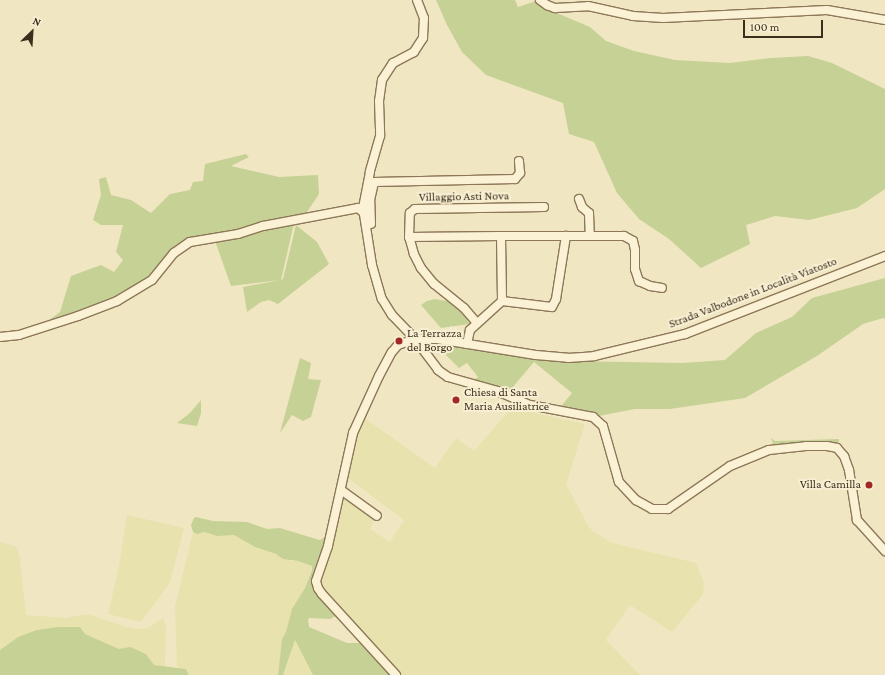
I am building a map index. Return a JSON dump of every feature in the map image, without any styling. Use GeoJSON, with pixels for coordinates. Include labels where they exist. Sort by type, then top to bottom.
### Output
{"type":"FeatureCollection","features":[{"type":"Feature","properties":{"kind":"street"},"geometry":{"type":"LineString","coordinates":[[418,0],[424,18],[423,38],[414,52],[392,63],[384,75],[380,85],[380,136],[363,208],[369,248],[376,278],[386,306],[415,339],[438,370],[448,377],[496,390],[530,405],[593,417],[603,426],[619,482],[636,500],[652,509],[668,509],[730,466],[769,450],[806,446],[827,446],[837,448],[844,456],[849,470],[857,520],[885,551]]}},
{"type":"Feature","properties":{"kind":"street"},"geometry":{"type":"LineString","coordinates":[[540,0],[547,6],[555,8],[588,6],[633,16],[662,18],[828,10],[885,20]]}},
{"type":"Feature","properties":{"kind":"street"},"geometry":{"type":"LineString","coordinates":[[369,248],[372,236],[370,200],[374,182],[515,179],[520,173],[519,161]]}},
{"type":"Feature","properties":{"kind":"street"},"geometry":{"type":"LineString","coordinates":[[578,199],[582,207],[589,213],[590,236]]}},
{"type":"Feature","properties":{"kind":"street"},"geometry":{"type":"LineString","coordinates":[[0,336],[25,333],[111,304],[152,280],[174,253],[190,242],[238,234],[263,226],[358,208],[364,213]]}},
{"type":"Feature","properties":{"kind":"street","name":"Villaggio Asti Nova"},"geometry":{"type":"LineString","coordinates":[[477,323],[464,308],[434,284],[421,268],[414,254],[409,237],[410,213],[415,209],[544,208]]}},
{"type":"Feature","properties":{"kind":"street"},"geometry":{"type":"LineString","coordinates":[[501,236],[502,301]]}},
{"type":"Feature","properties":{"kind":"street"},"geometry":{"type":"LineString","coordinates":[[467,344],[470,330],[502,301],[552,307],[556,299],[566,236]]}},
{"type":"Feature","properties":{"kind":"street"},"geometry":{"type":"LineString","coordinates":[[409,237],[624,236],[632,241],[635,250],[635,269],[639,281],[650,286],[662,288]]}},
{"type":"Feature","properties":{"kind":"street","name":"Strada Valbodone in Località Viatosto"},"geometry":{"type":"LineString","coordinates":[[415,339],[437,339],[557,357],[594,356],[685,334],[885,256]]}},
{"type":"Feature","properties":{"kind":"street"},"geometry":{"type":"LineString","coordinates":[[396,675],[327,599],[317,584],[353,433],[379,376],[398,345],[415,339]]}},
{"type":"Feature","properties":{"kind":"street"},"geometry":{"type":"LineString","coordinates":[[340,490],[378,516]]}},
{"type":"Feature","properties":{"kind":"shaded area"},"geometry":{"type":"Polygon","coordinates":[[[513,406],[516,409],[585,424],[566,484],[588,526],[593,531],[612,543],[696,563],[704,583],[703,594],[672,632],[630,605],[606,640],[640,675],[396,675],[322,594],[316,581],[341,490],[377,516],[370,529],[390,542],[404,520],[344,475],[360,415],[435,468],[456,438],[474,451],[513,406]]]}},
{"type":"Feature","properties":{"kind":"shaded area"},"geometry":{"type":"Polygon","coordinates":[[[127,515],[184,528],[170,583],[141,622],[108,614],[119,566],[127,515]]]}},
{"type":"Feature","properties":{"kind":"shaded area"},"geometry":{"type":"Polygon","coordinates":[[[193,532],[204,532],[212,535],[234,535],[255,547],[291,561],[298,561],[312,566],[305,588],[292,610],[286,632],[282,639],[278,675],[189,675],[186,669],[177,667],[175,606],[193,532]]]}},
{"type":"Feature","properties":{"kind":"shaded area"},"geometry":{"type":"Polygon","coordinates":[[[0,542],[17,548],[20,559],[26,615],[66,618],[90,615],[127,627],[141,629],[148,628],[163,618],[166,626],[165,666],[154,665],[146,654],[119,649],[85,634],[80,627],[18,637],[0,650],[0,542]]]}},
{"type":"Feature","properties":{"kind":"shaded area"},"geometry":{"type":"Polygon","coordinates":[[[295,640],[313,675],[283,675],[295,640]]]}},
{"type":"Feature","properties":{"kind":"green space"},"geometry":{"type":"Polygon","coordinates":[[[436,0],[515,0],[518,7],[539,0],[552,11],[590,27],[606,41],[634,51],[675,60],[730,63],[771,58],[808,56],[832,63],[885,89],[885,189],[857,208],[809,220],[775,216],[746,225],[750,244],[701,268],[669,239],[639,219],[617,193],[594,142],[569,134],[563,103],[486,75],[462,52],[447,25],[436,0]]]}},
{"type":"Feature","properties":{"kind":"green space"},"geometry":{"type":"Polygon","coordinates":[[[246,154],[249,157],[231,166],[279,177],[318,175],[319,194],[303,218],[294,223],[281,280],[283,279],[296,225],[317,242],[329,264],[278,304],[269,300],[261,302],[247,312],[243,287],[280,280],[231,286],[214,238],[190,242],[160,273],[117,301],[37,329],[60,312],[71,276],[101,265],[114,272],[123,260],[116,252],[123,225],[101,225],[93,220],[101,195],[99,179],[106,177],[111,195],[131,200],[151,213],[170,194],[190,190],[193,182],[203,181],[205,164],[246,154]]]}},
{"type":"Feature","properties":{"kind":"green space"},"geometry":{"type":"Polygon","coordinates":[[[885,278],[885,319],[883,318],[863,324],[817,356],[745,398],[670,409],[635,409],[593,417],[560,411],[562,405],[572,393],[534,362],[506,395],[471,382],[478,377],[467,363],[459,368],[446,355],[448,344],[568,361],[683,363],[725,360],[756,333],[792,317],[812,298],[885,278]]]}},
{"type":"Feature","properties":{"kind":"green space"},"geometry":{"type":"Polygon","coordinates":[[[435,299],[451,302],[465,314],[469,324],[441,328],[421,305],[427,301],[435,299]]]}},
{"type":"Feature","properties":{"kind":"green space"},"geometry":{"type":"Polygon","coordinates":[[[300,358],[311,363],[308,379],[321,380],[311,417],[303,421],[292,415],[280,433],[300,358]]]}},
{"type":"Feature","properties":{"kind":"green space"},"geometry":{"type":"Polygon","coordinates":[[[201,400],[201,413],[197,426],[177,423],[190,413],[201,400]]]}},
{"type":"Feature","properties":{"kind":"green space"},"geometry":{"type":"Polygon","coordinates":[[[771,438],[775,441],[839,439],[839,441],[837,445],[774,446],[771,438]]]}},
{"type":"Feature","properties":{"kind":"green space"},"geometry":{"type":"Polygon","coordinates":[[[196,517],[213,521],[247,522],[267,529],[280,528],[320,540],[327,536],[316,581],[317,595],[338,615],[330,619],[310,618],[308,619],[309,627],[347,643],[366,643],[396,675],[313,675],[295,640],[283,675],[278,675],[282,639],[286,632],[292,609],[305,588],[312,570],[312,566],[298,561],[283,559],[276,554],[255,547],[234,535],[217,536],[204,532],[197,534],[193,532],[191,525],[196,517]]]}},
{"type":"Feature","properties":{"kind":"green space"},"geometry":{"type":"Polygon","coordinates":[[[58,627],[80,627],[85,634],[119,649],[130,647],[146,654],[154,665],[186,669],[189,675],[0,675],[0,650],[18,637],[37,630],[58,627]]]}},
{"type":"Feature","properties":{"kind":"place","name":"La Terrazza del Borgo"},"geometry":{"type":"Point","coordinates":[399,341]}},
{"type":"Feature","properties":{"kind":"place","name":"Chiesa di Santa Maria Ausiliatrice"},"geometry":{"type":"Point","coordinates":[456,400]}},
{"type":"Feature","properties":{"kind":"place","name":"Villa Camilla"},"geometry":{"type":"Point","coordinates":[869,485]}}]}
